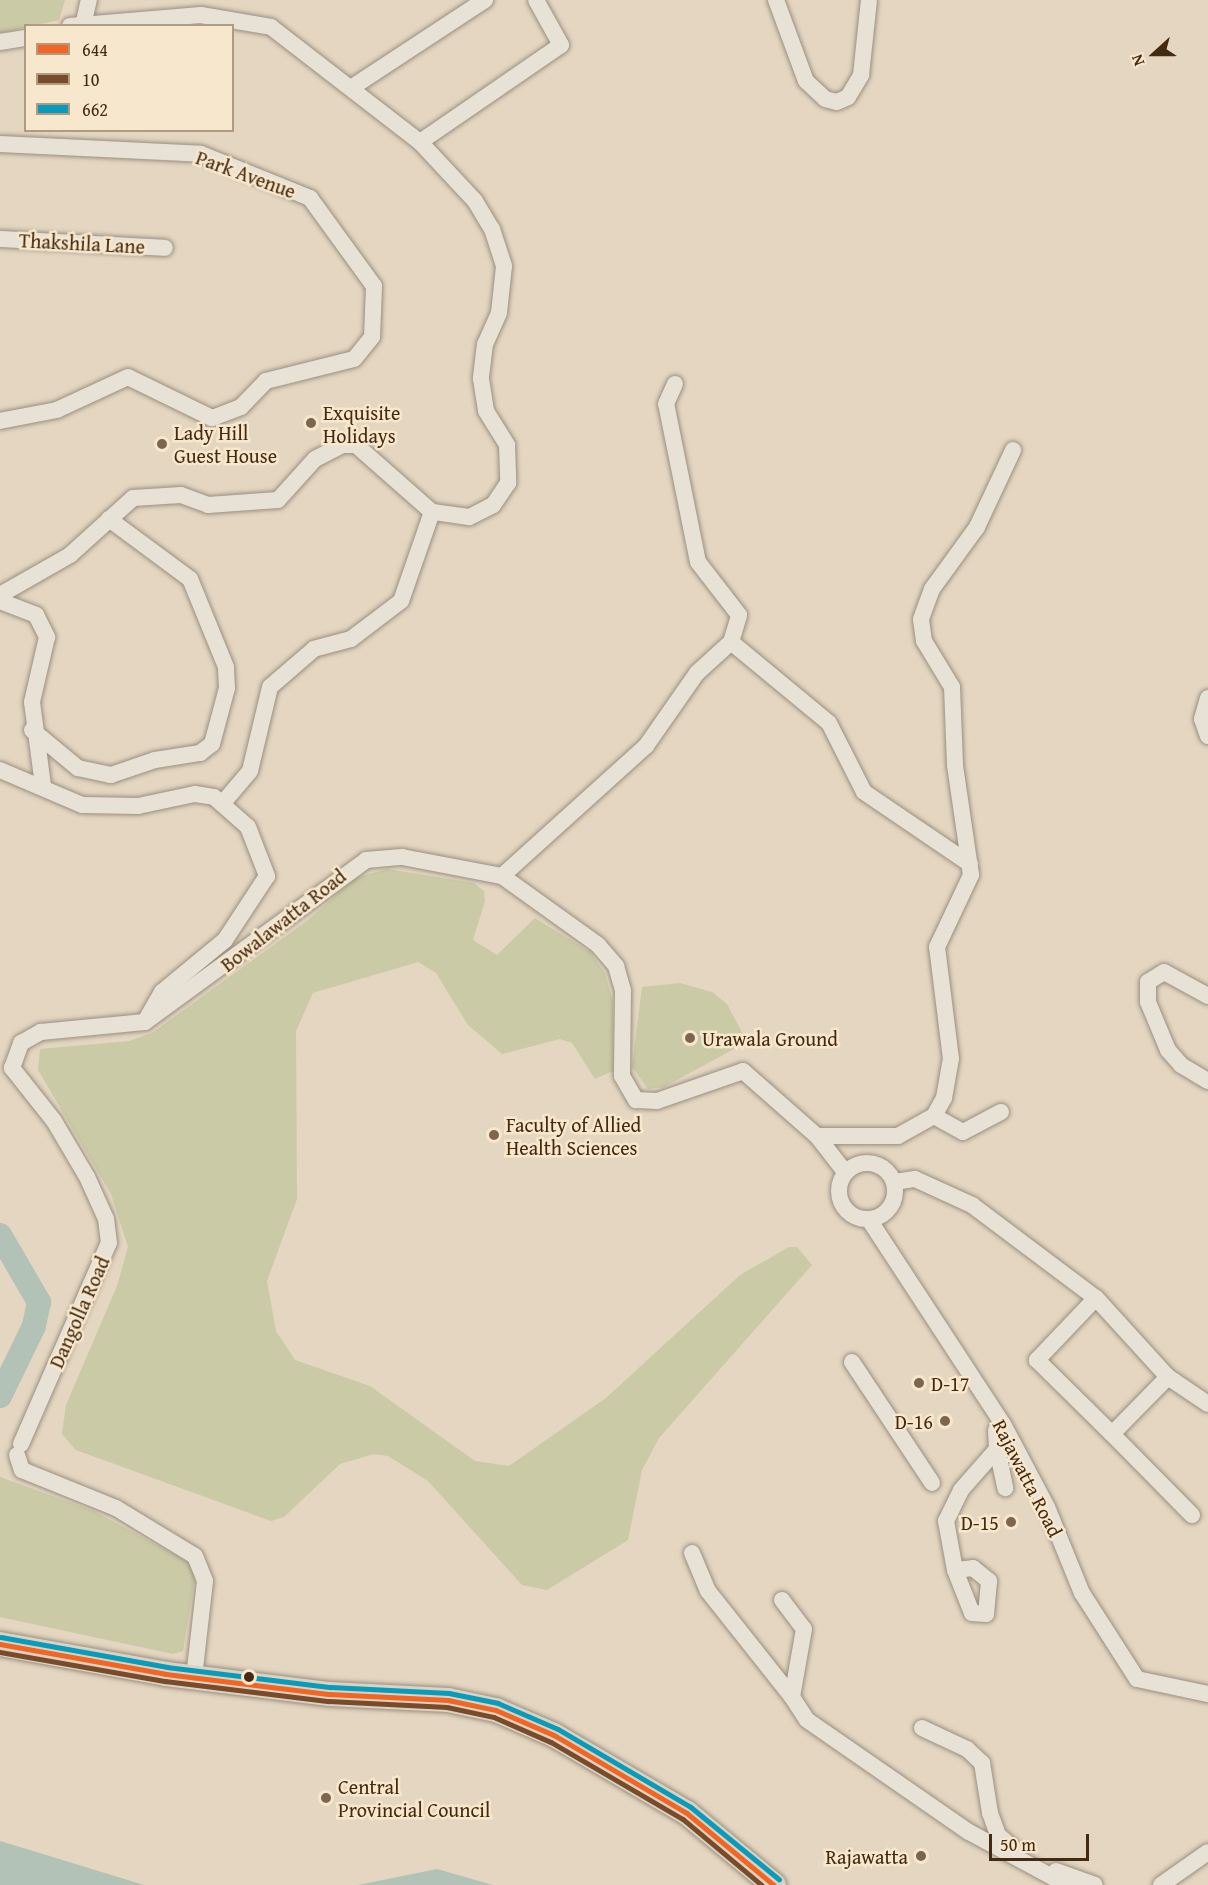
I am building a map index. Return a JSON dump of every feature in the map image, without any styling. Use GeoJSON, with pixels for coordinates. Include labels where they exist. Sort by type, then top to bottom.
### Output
{"type":"FeatureCollection","features":[{"type":"Feature","properties":{"kind":"highway"},"geometry":{"type":"LineString","coordinates":[[0,1644],[194,1678],[448,1700],[496,1710],[554,1735],[687,1813],[774,1885]]}},
{"type":"Feature","properties":{"kind":"street"},"geometry":{"type":"LineString","coordinates":[[77,23],[89,0]]}},
{"type":"Feature","properties":{"kind":"street"},"geometry":{"type":"LineString","coordinates":[[354,86],[486,0]]}},
{"type":"Feature","properties":{"kind":"street"},"geometry":{"type":"LineString","coordinates":[[420,142],[561,45],[536,0]]}},
{"type":"Feature","properties":{"kind":"street"},"geometry":{"type":"LineString","coordinates":[[776,0],[806,81],[825,99],[837,102],[848,97],[861,75],[869,0]]}},
{"type":"Feature","properties":{"kind":"street"},"geometry":{"type":"LineString","coordinates":[[0,595],[70,555],[133,498],[181,495],[208,505],[278,500],[315,459],[342,445],[356,445],[432,512],[469,517],[493,505],[508,483],[507,445],[486,411],[481,379],[485,344],[499,313],[504,266],[492,229],[475,201],[420,142],[354,86],[271,27],[201,15],[77,23]]}},
{"type":"Feature","properties":{"kind":"street"},"geometry":{"type":"LineString","coordinates":[[0,42],[24,38]]}},
{"type":"Feature","properties":{"kind":"street","name":"Park Avenue"},"geometry":{"type":"LineString","coordinates":[[0,144],[201,154],[310,198],[374,285],[372,337],[365,349],[354,358],[266,381],[241,406],[212,418],[128,377],[57,410],[0,421]]}},
{"type":"Feature","properties":{"kind":"street","name":"Thakshila Lane"},"geometry":{"type":"LineString","coordinates":[[0,239],[165,248]]}},
{"type":"Feature","properties":{"kind":"street"},"geometry":{"type":"LineString","coordinates":[[502,876],[646,746],[697,673],[731,642],[739,615],[698,562],[666,404],[675,384]]}},
{"type":"Feature","properties":{"kind":"street"},"geometry":{"type":"LineString","coordinates":[[817,1136],[898,1136],[934,1116],[944,1098],[951,1059],[937,947],[971,875],[955,765],[952,687],[924,641],[921,619],[932,589],[977,527],[1013,450]]}},
{"type":"Feature","properties":{"kind":"street"},"geometry":{"type":"LineString","coordinates":[[222,804],[250,771],[270,687],[314,649],[351,639],[401,601],[432,512]]}},
{"type":"Feature","properties":{"kind":"street"},"geometry":{"type":"LineString","coordinates":[[32,730],[78,768],[111,775],[155,760],[200,753],[213,744],[227,688],[226,667],[190,579],[110,519]]}},
{"type":"Feature","properties":{"kind":"street"},"geometry":{"type":"LineString","coordinates":[[0,601],[36,615],[47,637],[32,702],[32,730],[43,785]]}},
{"type":"Feature","properties":{"kind":"street"},"geometry":{"type":"LineString","coordinates":[[731,642],[829,723],[864,792],[970,864]]}},
{"type":"Feature","properties":{"kind":"street"},"geometry":{"type":"LineString","coordinates":[[1208,698],[1202,719],[1208,736]]}},
{"type":"Feature","properties":{"kind":"street"},"geometry":{"type":"LineString","coordinates":[[0,770],[43,785],[82,805],[138,806],[195,794],[222,804],[248,827],[267,863],[267,876],[225,939],[162,992],[145,1022]]}},
{"type":"Feature","properties":{"kind":"street","name":"Bowalawatta Road"},"geometry":{"type":"LineString","coordinates":[[145,1022],[366,860],[402,857],[502,876],[598,945],[616,966],[623,991],[622,1076],[636,1100],[657,1101],[743,1071],[817,1136],[845,1172]]}},
{"type":"Feature","properties":{"kind":"street"},"geometry":{"type":"LineString","coordinates":[[1208,996],[1164,972],[1148,982],[1148,1002],[1168,1050],[1180,1065],[1208,1081]]}},
{"type":"Feature","properties":{"kind":"street","name":"Dangolla Road"},"geometry":{"type":"LineString","coordinates":[[145,1022],[41,1032],[21,1043],[11,1060],[87,1177],[106,1219],[109,1243],[19,1449],[22,1470],[116,1508],[195,1556],[205,1581],[194,1678]]}},
{"type":"Feature","properties":{"kind":"street"},"geometry":{"type":"LineString","coordinates":[[934,1116],[963,1132],[1001,1112]]}},
{"type":"Feature","properties":{"kind":"street"},"geometry":{"type":"LineString","coordinates":[[873,1162],[895,1182],[892,1208],[870,1221],[843,1208],[838,1196],[845,1172],[873,1162]]}},
{"type":"Feature","properties":{"kind":"street"},"geometry":{"type":"LineString","coordinates":[[895,1182],[915,1179],[946,1190],[1096,1298],[1168,1377],[1208,1404]]}},
{"type":"Feature","properties":{"kind":"street","name":"Rajawatta Road"},"geometry":{"type":"LineString","coordinates":[[870,1221],[1003,1424],[1047,1507],[1082,1593],[1137,1679],[1208,1694]]}},
{"type":"Feature","properties":{"kind":"street"},"geometry":{"type":"LineString","coordinates":[[1096,1298],[1036,1360],[1192,1515]]}},
{"type":"Feature","properties":{"kind":"street"},"geometry":{"type":"LineString","coordinates":[[852,1362],[932,1483]]}},
{"type":"Feature","properties":{"kind":"street"},"geometry":{"type":"LineString","coordinates":[[1112,1434],[1168,1377]]}},
{"type":"Feature","properties":{"kind":"street"},"geometry":{"type":"LineString","coordinates":[[996,1430],[997,1449],[1005,1488]]}},
{"type":"Feature","properties":{"kind":"street"},"geometry":{"type":"LineString","coordinates":[[956,1570],[946,1521],[961,1490],[997,1449]]}},
{"type":"Feature","properties":{"kind":"street"},"geometry":{"type":"LineString","coordinates":[[692,1552],[708,1591],[792,1697],[807,1720],[969,1832],[1028,1861],[1067,1885]]}},
{"type":"Feature","properties":{"kind":"street"},"geometry":{"type":"LineString","coordinates":[[782,1600],[804,1629],[792,1697]]}},
{"type":"Feature","properties":{"kind":"street"},"geometry":{"type":"LineString","coordinates":[[922,1728],[967,1749],[982,1763],[998,1835],[1028,1861],[1095,1885]]}},
{"type":"Feature","properties":{"kind":"street"},"geometry":{"type":"LineString","coordinates":[[1161,1885],[1208,1852]]}},
{"type":"Feature","properties":{"kind":"green space"},"geometry":{"type":"Polygon","coordinates":[[[0,0],[65,0],[59,20],[41,24],[24,24],[24,28],[0,33],[0,0]]]}},
{"type":"Feature","properties":{"kind":"green space"},"geometry":{"type":"Polygon","coordinates":[[[387,869],[474,883],[484,891],[485,901],[473,940],[497,955],[535,918],[590,952],[605,973],[613,1002],[613,1071],[595,1079],[572,1043],[560,1039],[502,1054],[468,1025],[436,973],[418,962],[313,993],[296,1031],[297,1199],[267,1281],[276,1331],[295,1360],[370,1386],[475,1461],[509,1466],[606,1398],[740,1275],[789,1247],[797,1247],[812,1265],[659,1438],[642,1470],[628,1540],[547,1590],[522,1585],[428,1481],[388,1456],[374,1454],[340,1464],[284,1517],[271,1521],[76,1450],[62,1434],[66,1405],[117,1286],[128,1247],[111,1194],[38,1070],[40,1049],[129,1041],[152,1033],[307,921],[355,878],[387,869]]]}},
{"type":"Feature","properties":{"kind":"green space","name":"Urawala Ground"},"geometry":{"type":"Polygon","coordinates":[[[680,983],[712,992],[727,1004],[747,1042],[664,1087],[648,1089],[632,1067],[642,987],[680,983]]]}},
{"type":"Feature","properties":{"kind":"green space"},"geometry":{"type":"Polygon","coordinates":[[[0,1477],[94,1511],[186,1561],[196,1571],[183,1651],[173,1654],[0,1617],[0,1477]]]}},
{"type":"Feature","properties":{"kind":"shaded area"},"geometry":{"type":"Polygon","coordinates":[[[0,1841],[43,1854],[144,1885],[0,1885],[0,1841]]]}},
{"type":"Feature","properties":{"kind":"shaded area"},"geometry":{"type":"Polygon","coordinates":[[[437,1869],[493,1885],[358,1885],[437,1869]]]}},
{"type":"Feature","properties":{"kind":"waterway"},"geometry":{"type":"LineString","coordinates":[[0,1235],[39,1302],[34,1326],[0,1396]]}},
{"type":"Feature","properties":{"kind":"transit line","name":"662"},"geometry":{"type":"LineString","coordinates":[[1,1637],[167,1667],[331,1687],[449,1693],[498,1703],[558,1729],[691,1807],[779,1879]]}},
{"type":"Feature","properties":{"kind":"transit line","name":"644"},"geometry":{"type":"LineString","coordinates":[[0,1644],[166,1674],[330,1694],[448,1700],[496,1710],[554,1735],[687,1813],[774,1885]]}},
{"type":"Feature","properties":{"kind":"transit line","name":"10"},"geometry":{"type":"LineString","coordinates":[[0,1652],[165,1681],[329,1701],[447,1707],[494,1717],[551,1742],[683,1819],[762,1885]]}},
{"type":"Feature","properties":{"kind":"place","name":"Exquisite Holidays"},"geometry":{"type":"Point","coordinates":[311,423]}},
{"type":"Feature","properties":{"kind":"place","name":"Lady Hill Guest House"},"geometry":{"type":"Point","coordinates":[162,444]}},
{"type":"Feature","properties":{"kind":"place","name":"Urawala Ground"},"geometry":{"type":"Point","coordinates":[690,1038]}},
{"type":"Feature","properties":{"kind":"place","name":"Faculty of Allied Health Sciences"},"geometry":{"type":"Point","coordinates":[494,1135]}},
{"type":"Feature","properties":{"kind":"place","name":"D-17"},"geometry":{"type":"Point","coordinates":[919,1383]}},
{"type":"Feature","properties":{"kind":"place","name":"D-16"},"geometry":{"type":"Point","coordinates":[945,1421]}},
{"type":"Feature","properties":{"kind":"place","name":"D-15"},"geometry":{"type":"Point","coordinates":[1011,1522]}},
{"type":"Feature","properties":{"kind":"place","name":"Central Provincial Council"},"geometry":{"type":"Point","coordinates":[326,1798]}},
{"type":"Feature","properties":{"kind":"place","name":"Rajawatta"},"geometry":{"type":"Point","coordinates":[921,1856]}}]}
